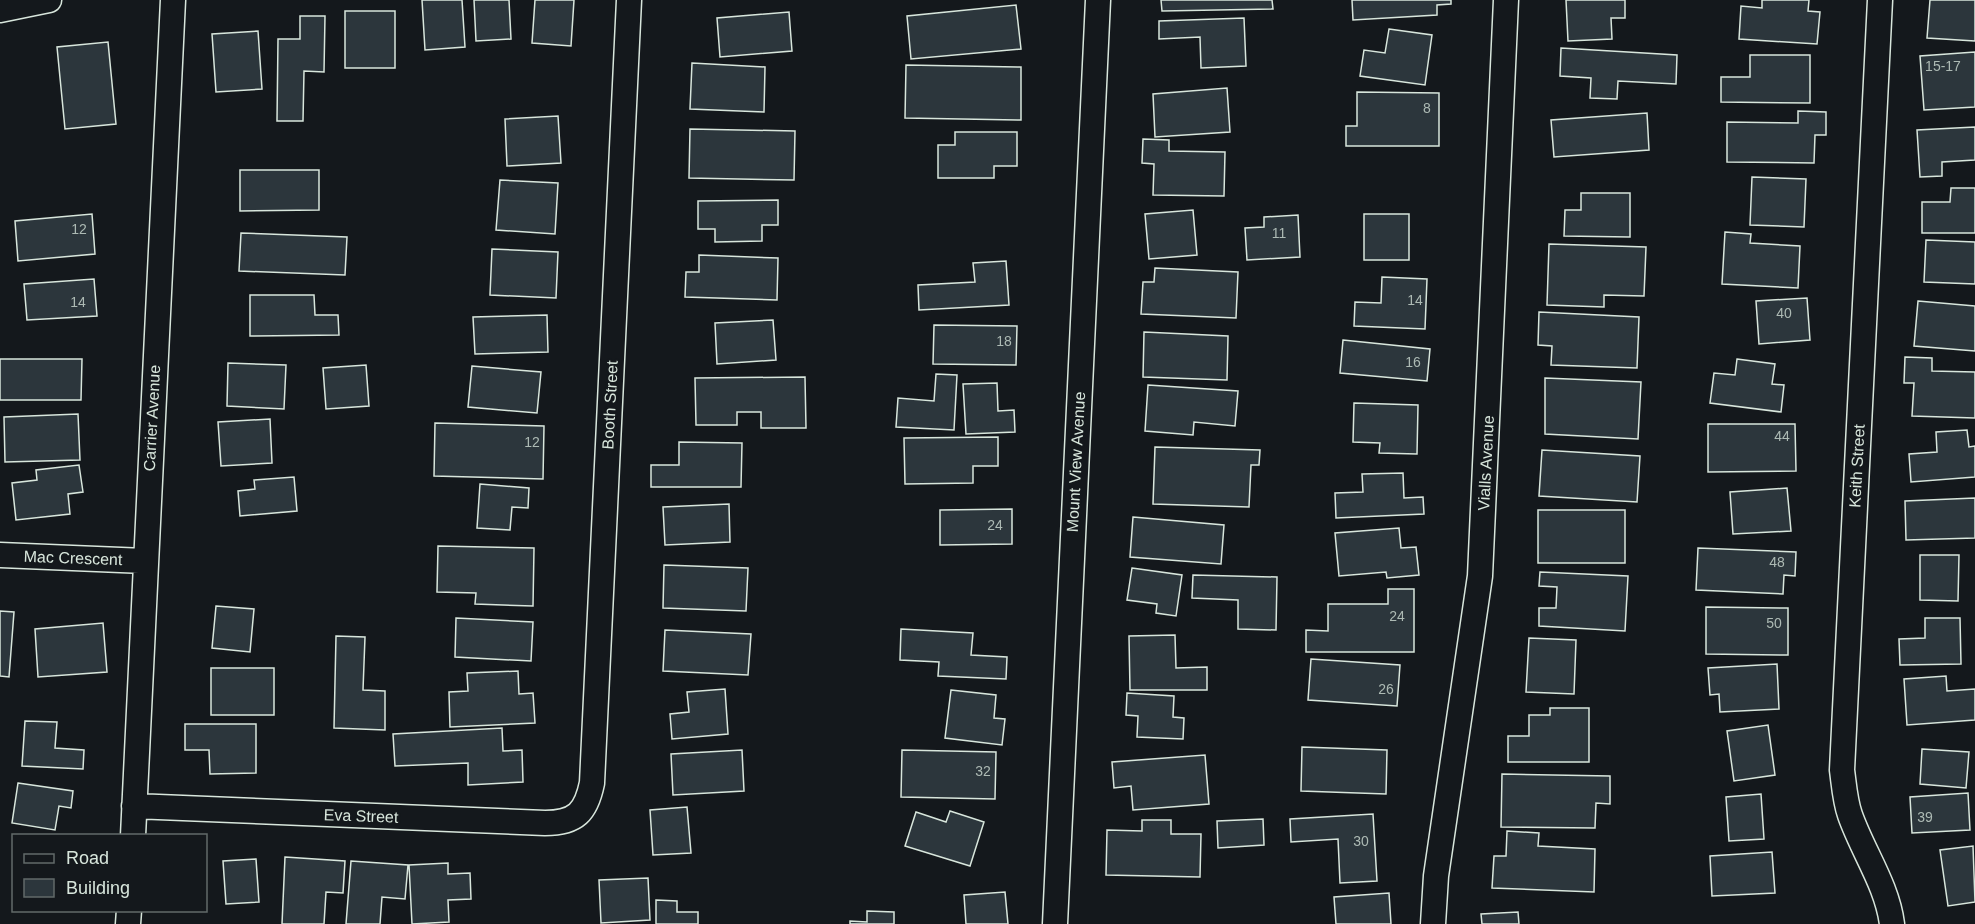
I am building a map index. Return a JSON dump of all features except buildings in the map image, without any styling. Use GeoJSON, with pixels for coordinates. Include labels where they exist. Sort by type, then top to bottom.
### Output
{"type":"FeatureCollection","features":[{"type":"Feature","properties":{"kind":"street"},"geometry":{"type":"LineString","coordinates":[[0,10],[48,0]]}},
{"type":"Feature","properties":{"kind":"street","name":"Carrier Avenue"},"geometry":{"type":"LineString","coordinates":[[133,834],[173,0]]}},
{"type":"Feature","properties":{"kind":"street","name":"Booth Street"},"geometry":{"type":"LineString","coordinates":[[584,809],[589,800],[592,783],[628,0]]}},
{"type":"Feature","properties":{"kind":"street","name":"Mount View Avenue"},"geometry":{"type":"LineString","coordinates":[[1055,924],[1098,0]]}},
{"type":"Feature","properties":{"kind":"street","name":"Vialls Avenue"},"geometry":{"type":"LineString","coordinates":[[1433,924],[1438,866],[1481,567],[1506,0]]}},
{"type":"Feature","properties":{"kind":"street","name":"Keith Street"},"geometry":{"type":"LineString","coordinates":[[1880,0],[1842,770],[1846,801],[1851,817],[1883,892],[1892,924]]}},
{"type":"Feature","properties":{"kind":"street","name":"Mac Crescent"},"geometry":{"type":"LineString","coordinates":[[0,555],[145,561]]}},
{"type":"Feature","properties":{"kind":"street","name":"Eva Street"},"geometry":{"type":"LineString","coordinates":[[134,806],[545,823],[575,817],[584,809]]}}]}
